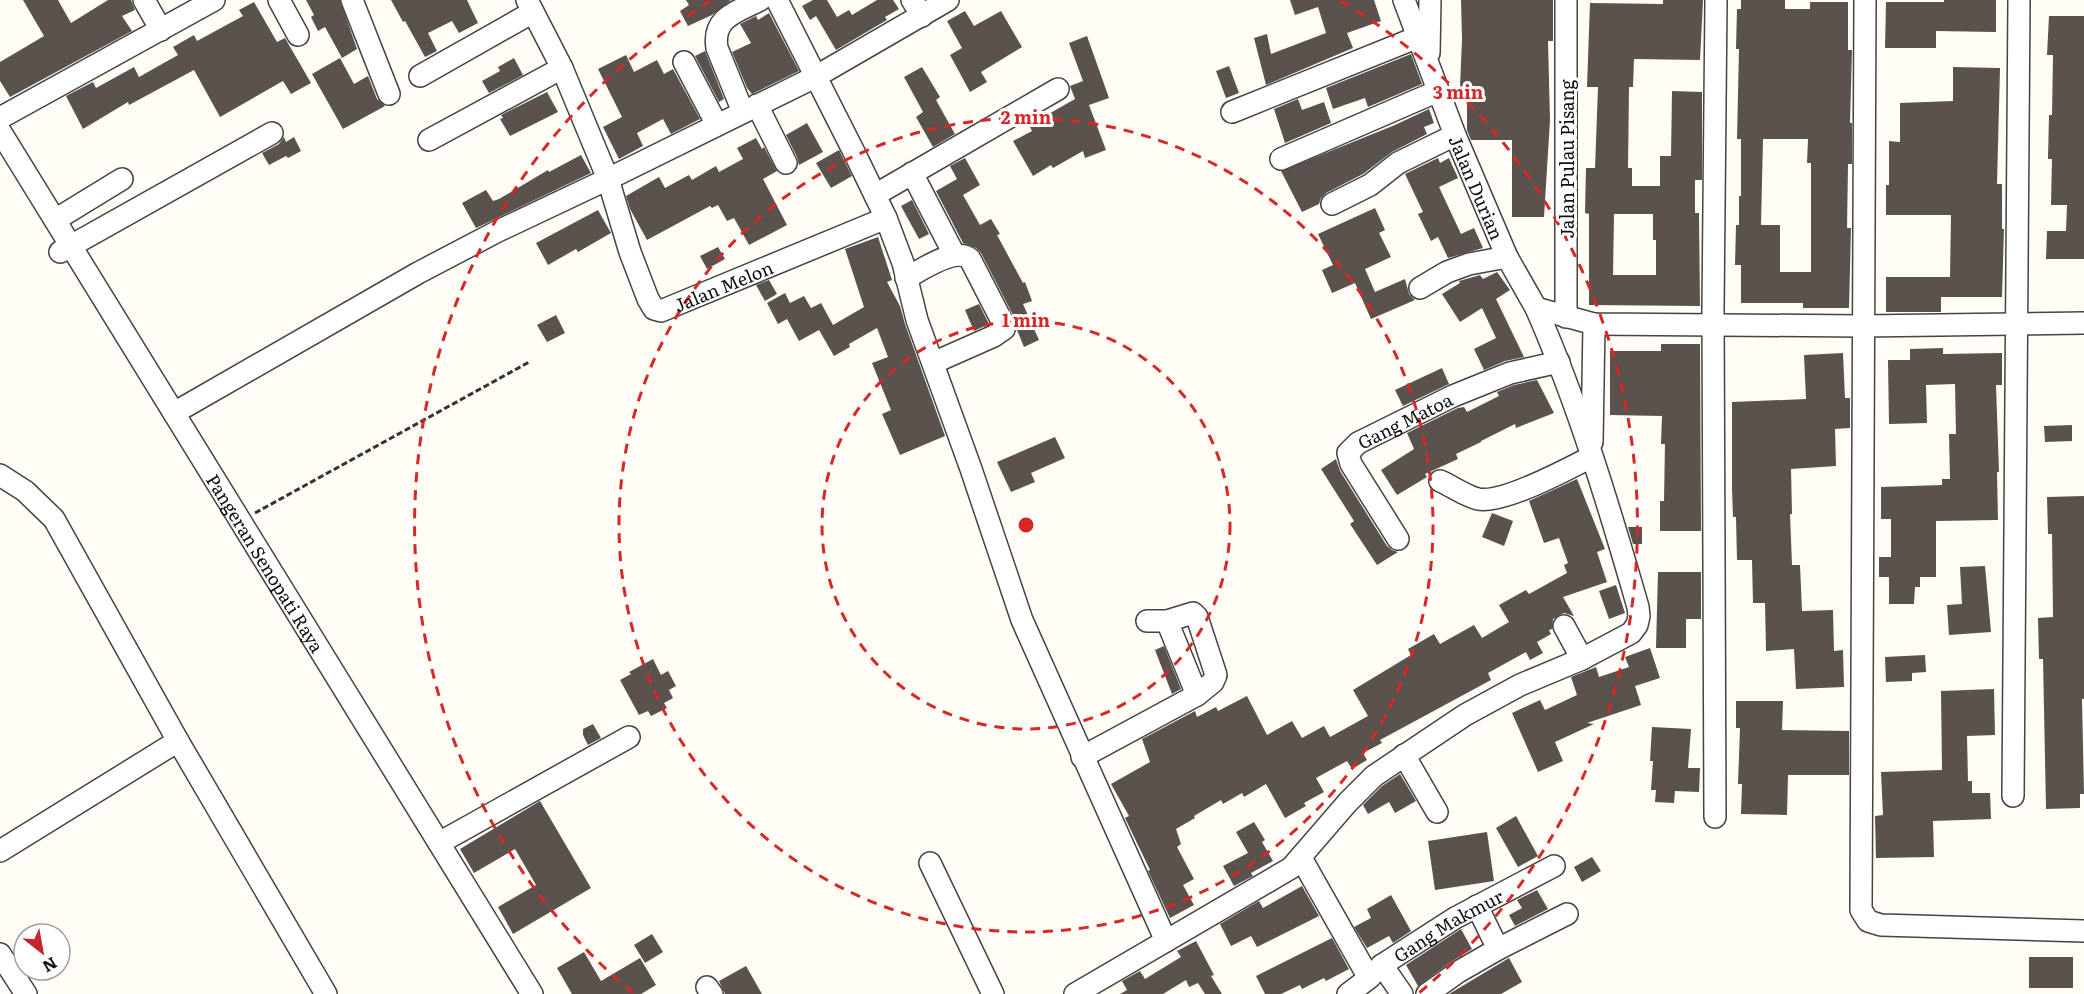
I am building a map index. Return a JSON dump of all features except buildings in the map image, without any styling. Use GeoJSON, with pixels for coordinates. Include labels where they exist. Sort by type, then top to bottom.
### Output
{"type":"FeatureCollection","features":[{"type":"Feature","properties":{"kind":"street"},"geometry":{"type":"LineString","coordinates":[[144,0],[161,30]]}},
{"type":"Feature","properties":{"kind":"street"},"geometry":{"type":"LineString","coordinates":[[0,118],[214,0]]}},
{"type":"Feature","properties":{"kind":"street"},"geometry":{"type":"LineString","coordinates":[[279,0],[298,35]]}},
{"type":"Feature","properties":{"kind":"street"},"geometry":{"type":"LineString","coordinates":[[352,0],[389,94]]}},
{"type":"Feature","properties":{"kind":"street"},"geometry":{"type":"LineString","coordinates":[[760,0],[722,20],[718,27],[717,48],[750,108],[786,163]]}},
{"type":"Feature","properties":{"kind":"street"},"geometry":{"type":"LineString","coordinates":[[777,0],[886,218],[903,263],[917,320],[1022,620],[1166,941]]}},
{"type":"Feature","properties":{"kind":"street"},"geometry":{"type":"LineString","coordinates":[[174,413],[418,273],[498,231],[815,77],[917,8],[948,0]]}},
{"type":"Feature","properties":{"kind":"street","name":"Jalan Durian"},"geometry":{"type":"LineString","coordinates":[[1075,994],[1104,986],[1166,941],[1291,867],[1374,776],[1404,755],[1465,715],[1520,685],[1582,659],[1631,633],[1637,625],[1639,616],[1611,512],[1559,362],[1536,308],[1507,257],[1455,135],[1404,0]]}},
{"type":"Feature","properties":{"kind":"street"},"geometry":{"type":"LineString","coordinates":[[1429,66],[1430,0]]}},
{"type":"Feature","properties":{"kind":"street","name":"Jalan Pulau Pisang"},"geometry":{"type":"LineString","coordinates":[[1566,0],[1566,317]]}},
{"type":"Feature","properties":{"kind":"street"},"geometry":{"type":"LineString","coordinates":[[1715,817],[1716,0]]}},
{"type":"Feature","properties":{"kind":"street"},"geometry":{"type":"LineString","coordinates":[[1865,0],[1861,910],[1869,921],[1881,926],[2084,931]]}},
{"type":"Feature","properties":{"kind":"street"},"geometry":{"type":"LineString","coordinates":[[2013,796],[2019,0]]}},
{"type":"Feature","properties":{"kind":"street"},"geometry":{"type":"LineString","coordinates":[[420,76],[530,6],[562,68],[608,179]]}},
{"type":"Feature","properties":{"kind":"street"},"geometry":{"type":"LineString","coordinates":[[1232,112],[1418,37]]}},
{"type":"Feature","properties":{"kind":"street"},"geometry":{"type":"LineString","coordinates":[[684,62],[717,125]]}},
{"type":"Feature","properties":{"kind":"street"},"geometry":{"type":"LineString","coordinates":[[429,141],[562,68]]}},
{"type":"Feature","properties":{"kind":"street"},"geometry":{"type":"LineString","coordinates":[[875,195],[1058,88]]}},
{"type":"Feature","properties":{"kind":"street"},"geometry":{"type":"LineString","coordinates":[[1281,159],[1438,91]]}},
{"type":"Feature","properties":{"kind":"street","name":"Pangeran Senopati Raya"},"geometry":{"type":"LineString","coordinates":[[0,130],[55,220],[65,249],[518,994]]}},
{"type":"Feature","properties":{"kind":"street"},"geometry":{"type":"LineString","coordinates":[[65,249],[272,133]]}},
{"type":"Feature","properties":{"kind":"street"},"geometry":{"type":"LineString","coordinates":[[1332,204],[1370,185],[1398,163],[1455,135]]}},
{"type":"Feature","properties":{"kind":"street","name":"Pangeran Senopati Raya"},"geometry":{"type":"LineString","coordinates":[[0,156],[174,413],[532,994]]}},
{"type":"Feature","properties":{"kind":"street"},"geometry":{"type":"LineString","coordinates":[[912,173],[954,254]]}},
{"type":"Feature","properties":{"kind":"street"},"geometry":{"type":"LineString","coordinates":[[55,220],[122,179]]}},
{"type":"Feature","properties":{"kind":"street","name":"Jalan Melon"},"geometry":{"type":"LineString","coordinates":[[608,179],[630,252],[648,299],[654,309],[661,311],[886,218]]}},
{"type":"Feature","properties":{"kind":"street"},"geometry":{"type":"LineString","coordinates":[[906,278],[954,254],[965,255],[970,260],[1004,325],[1004,330],[994,336],[933,363]]}},
{"type":"Feature","properties":{"kind":"street"},"geometry":{"type":"LineString","coordinates":[[1420,288],[1447,272],[1470,264],[1507,257]]}},
{"type":"Feature","properties":{"kind":"street"},"geometry":{"type":"LineString","coordinates":[[1536,308],[1594,324],[1714,327],[2084,323]]}},
{"type":"Feature","properties":{"kind":"street"},"geometry":{"type":"LineString","coordinates":[[1440,481],[1478,499],[1493,499],[1552,477],[1592,457],[1594,324]]}},
{"type":"Feature","properties":{"kind":"street","name":"Gang Matoa"},"geometry":{"type":"LineString","coordinates":[[1398,539],[1351,465],[1348,453],[1358,443],[1454,396],[1510,373],[1559,362]]}},
{"type":"Feature","properties":{"kind":"street"},"geometry":{"type":"LineString","coordinates":[[0,475],[26,491],[54,519],[178,741],[326,994]]}},
{"type":"Feature","properties":{"kind":"street"},"geometry":{"type":"LineString","coordinates":[[1082,757],[1197,695],[1213,682],[1216,675],[1197,616],[1193,613],[1157,621],[1197,695]]}},
{"type":"Feature","properties":{"kind":"street"},"geometry":{"type":"LineString","coordinates":[[1564,626],[1582,659]]}},
{"type":"Feature","properties":{"kind":"street"},"geometry":{"type":"LineString","coordinates":[[439,843],[629,737]]}},
{"type":"Feature","properties":{"kind":"street"},"geometry":{"type":"LineString","coordinates":[[0,851],[178,741]]}},
{"type":"Feature","properties":{"kind":"street"},"geometry":{"type":"LineString","coordinates":[[1404,755],[1437,812]]}},
{"type":"Feature","properties":{"kind":"street"},"geometry":{"type":"LineString","coordinates":[[1301,858],[1376,972],[1402,994]]}},
{"type":"Feature","properties":{"kind":"street"},"geometry":{"type":"LineString","coordinates":[[930,863],[993,994]]}},
{"type":"Feature","properties":{"kind":"street","name":"Gang Makmur"},"geometry":{"type":"LineString","coordinates":[[1348,994],[1376,972],[1477,906],[1554,866]]}},
{"type":"Feature","properties":{"kind":"street"},"geometry":{"type":"LineString","coordinates":[[1477,906],[1498,949]]}},
{"type":"Feature","properties":{"kind":"street"},"geometry":{"type":"LineString","coordinates":[[1427,994],[1458,972],[1498,949],[1567,914]]}},
{"type":"Feature","properties":{"kind":"street"},"geometry":{"type":"LineString","coordinates":[[0,954],[26,994]]}},
{"type":"Feature","properties":{"kind":"path"},"geometry":{"type":"LineString","coordinates":[[241,521],[531,361]]}}]}
